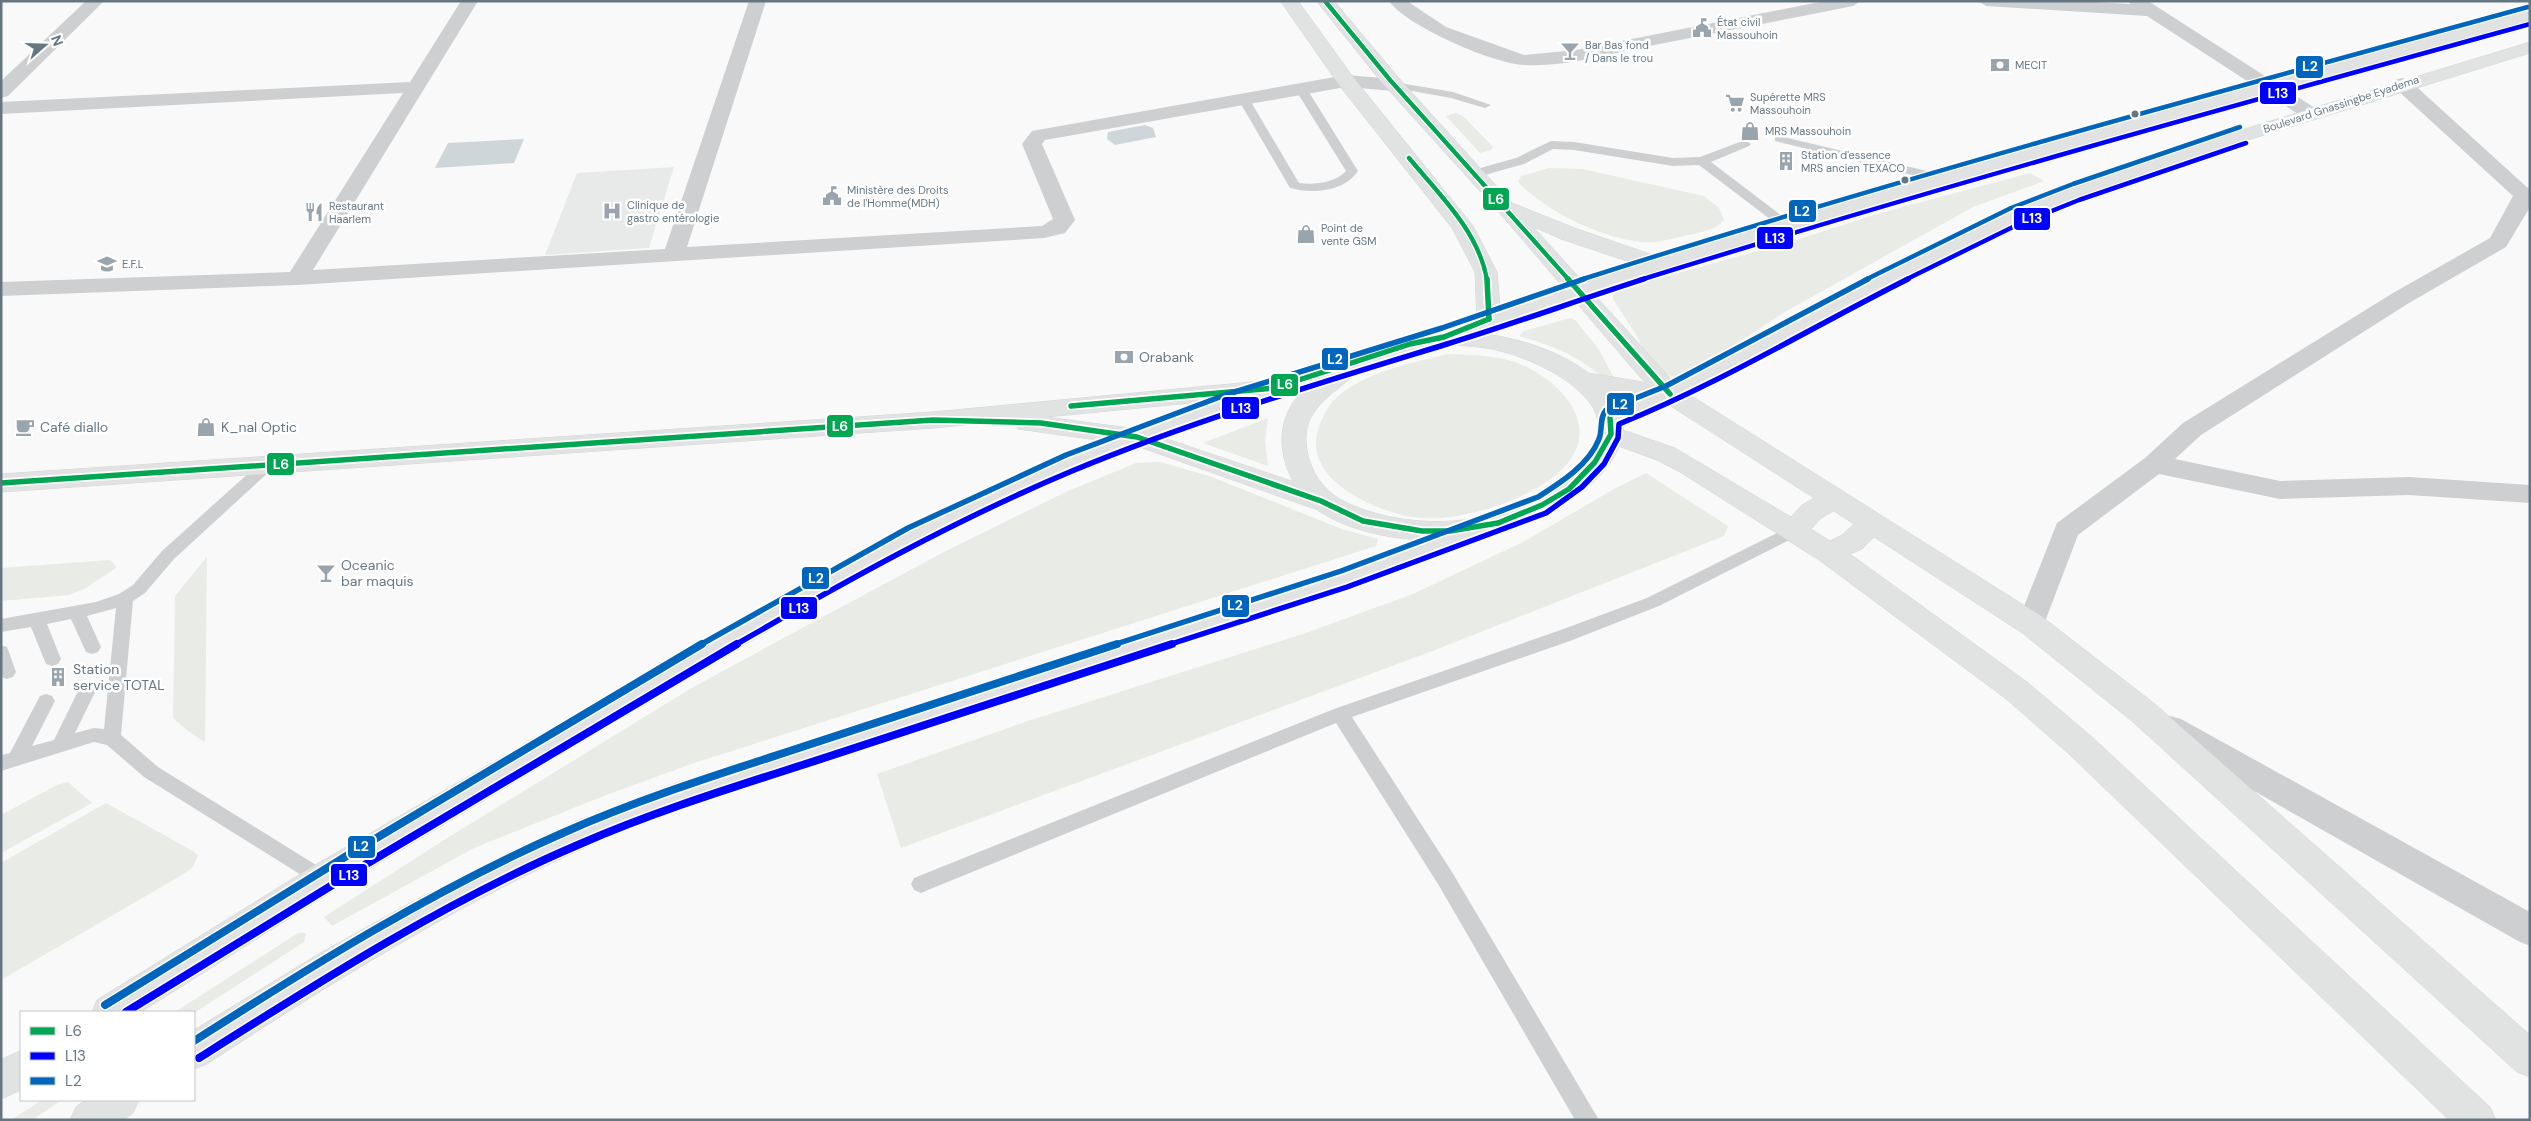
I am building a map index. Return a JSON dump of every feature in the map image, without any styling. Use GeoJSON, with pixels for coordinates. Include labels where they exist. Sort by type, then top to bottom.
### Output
{"type":"FeatureCollection","features":[{"type":"Feature","properties":{"kind":"main road"},"geometry":{"type":"LineString","coordinates":[[1289,1],[1346,81],[1462,226],[1486,272],[1490,319]]}},
{"type":"Feature","properties":{"kind":"main road"},"geometry":{"type":"LineString","coordinates":[[1325,1],[1394,85],[1505,207],[1635,357],[1670,394],[2031,624],[2144,714],[2530,1058]]}},
{"type":"Feature","properties":{"kind":"main road"},"geometry":{"type":"LineString","coordinates":[[112,1011],[322,879],[853,567],[1016,485],[1137,437],[1274,388],[1354,364],[1410,344],[1444,337],[1490,319],[1659,264],[1944,179],[2530,15]]}},
{"type":"Feature","properties":{"kind":"main road","name":"Boulevard Gnassingbe Eyadema"},"geometry":{"type":"LineString","coordinates":[[1611,426],[1828,309],[2015,216],[2076,192],[2199,149],[2402,84],[2530,47]]}},
{"type":"Feature","properties":{"kind":"main road"},"geometry":{"type":"LineString","coordinates":[[1505,207],[1569,234],[1659,264]]}},
{"type":"Feature","properties":{"kind":"main road"},"geometry":{"type":"LineString","coordinates":[[1444,337],[1515,347],[1550,359],[1577,375],[1601,401],[1611,426],[1689,466],[1828,553],[2023,696],[2080,745],[2477,1120]]}},
{"type":"Feature","properties":{"kind":"main road"},"geometry":{"type":"LineString","coordinates":[[1321,501],[1296,464],[1292,444],[1295,422],[1308,400],[1354,364]]}},
{"type":"Feature","properties":{"kind":"main road"},"geometry":{"type":"LineString","coordinates":[[1582,380],[1670,394]]}},
{"type":"Feature","properties":{"kind":"main road"},"geometry":{"type":"LineString","coordinates":[[1,483],[933,420],[1188,394],[1274,388]]}},
{"type":"Feature","properties":{"kind":"main road"},"geometry":{"type":"LineString","coordinates":[[933,420],[1041,423],[1137,437],[1321,501],[1363,521],[1393,528],[1450,531],[1498,523]]}},
{"type":"Feature","properties":{"kind":"main road"},"geometry":{"type":"LineString","coordinates":[[195,1050],[249,1015],[440,903],[567,840],[667,800],[1344,579],[1542,505],[1570,489],[1595,462],[1611,426]]}},
{"type":"Feature","properties":{"kind":"main road"},"geometry":{"type":"LineString","coordinates":[[1793,531],[1811,512],[1835,499]]}},
{"type":"Feature","properties":{"kind":"main road"},"geometry":{"type":"LineString","coordinates":[[1828,553],[1852,542],[1872,524]]}},
{"type":"Feature","properties":{"kind":"main road"},"geometry":{"type":"LineString","coordinates":[[1,1081],[20,1069]]}},
{"type":"Feature","properties":{"kind":"main road"},"geometry":{"type":"LineString","coordinates":[[89,1120],[118,1101]]}},
{"type":"Feature","properties":{"kind":"street"},"geometry":{"type":"LineString","coordinates":[[1,92],[96,1]]}},
{"type":"Feature","properties":{"kind":"street"},"geometry":{"type":"LineString","coordinates":[[297,278],[470,1]]}},
{"type":"Feature","properties":{"kind":"street"},"geometry":{"type":"LineString","coordinates":[[674,253],[758,1]]}},
{"type":"Feature","properties":{"kind":"street"},"geometry":{"type":"LineString","coordinates":[[1397,1],[1408,11],[1440,31],[1511,58],[1524,60],[1576,55],[1853,1]]}},
{"type":"Feature","properties":{"kind":"street"},"geometry":{"type":"LineString","coordinates":[[1986,1],[2152,11]]}},
{"type":"Feature","properties":{"kind":"street"},"geometry":{"type":"LineString","coordinates":[[2136,1],[2266,88],[2311,114]]}},
{"type":"Feature","properties":{"kind":"street"},"geometry":{"type":"LineString","coordinates":[[1,289],[297,278],[1051,230],[1064,220],[1032,144],[1039,135],[1346,81],[1394,85]]}},
{"type":"Feature","properties":{"kind":"street"},"geometry":{"type":"LineString","coordinates":[[2031,624],[2067,530],[2154,464],[2192,429],[2402,298],[2498,242],[2527,198],[2402,84]]}},
{"type":"Feature","properties":{"kind":"street"},"geometry":{"type":"LineString","coordinates":[[1,108],[416,87]]}},
{"type":"Feature","properties":{"kind":"street"},"geometry":{"type":"LineString","coordinates":[[2154,464],[2280,490],[2409,486],[2530,494]]}},
{"type":"Feature","properties":{"kind":"street"},"geometry":{"type":"LineString","coordinates":[[2144,714],[2530,930]]}},
{"type":"Feature","properties":{"kind":"lane"},"geometry":{"type":"LineString","coordinates":[[1394,85],[1453,94],[1485,105]]}},
{"type":"Feature","properties":{"kind":"lane"},"geometry":{"type":"LineString","coordinates":[[1244,99],[1294,185],[1308,189],[1346,180],[1352,171],[1301,89]]}},
{"type":"Feature","properties":{"kind":"lane"},"geometry":{"type":"LineString","coordinates":[[1779,139],[1944,179]]}},
{"type":"Feature","properties":{"kind":"lane"},"geometry":{"type":"LineString","coordinates":[[1474,174],[1520,161],[1551,145],[1574,146],[1673,162],[1702,161],[1746,144]]}},
{"type":"Feature","properties":{"kind":"lane"},"geometry":{"type":"LineString","coordinates":[[1702,161],[1787,226]]}},
{"type":"Feature","properties":{"kind":"lane"},"geometry":{"type":"LineString","coordinates":[[1,626],[77,613],[112,604],[125,598],[139,589],[168,555],[267,465]]}},
{"type":"Feature","properties":{"kind":"lane"},"geometry":{"type":"LineString","coordinates":[[920,884],[1340,714],[1564,636],[1653,602],[1793,531]]}},
{"type":"Feature","properties":{"kind":"lane"},"geometry":{"type":"LineString","coordinates":[[112,738],[125,598]]}},
{"type":"Feature","properties":{"kind":"lane"},"geometry":{"type":"LineString","coordinates":[[77,613],[92,647]]}},
{"type":"Feature","properties":{"kind":"lane"},"geometry":{"type":"LineString","coordinates":[[37,620],[52,659]]}},
{"type":"Feature","properties":{"kind":"lane"},"geometry":{"type":"LineString","coordinates":[[1,652],[7,672]]}},
{"type":"Feature","properties":{"kind":"lane"},"geometry":{"type":"LineString","coordinates":[[60,745],[88,688]]}},
{"type":"Feature","properties":{"kind":"lane"},"geometry":{"type":"LineString","coordinates":[[9,761],[46,701]]}},
{"type":"Feature","properties":{"kind":"lane"},"geometry":{"type":"LineString","coordinates":[[1340,714],[1445,878],[1588,1120]]}},
{"type":"Feature","properties":{"kind":"lane"},"geometry":{"type":"LineString","coordinates":[[9,761],[94,735],[112,738],[151,772],[322,879]]}},
{"type":"Feature","properties":{"kind":"shaded area"},"geometry":{"type":"Polygon","coordinates":[[[1456,113],[1464,117],[1493,147],[1491,150],[1480,153],[1446,116],[1456,113]]]}},
{"type":"Feature","properties":{"kind":"shaded area"},"geometry":{"type":"Polygon","coordinates":[[[1145,125],[1153,128],[1156,137],[1115,145],[1107,139],[1108,132],[1145,125]]]}},
{"type":"Feature","properties":{"kind":"shaded area"},"geometry":{"type":"Polygon","coordinates":[[[524,139],[514,163],[435,168],[448,143],[524,139]]]}},
{"type":"Feature","properties":{"kind":"shaded area","name":"Clinique de gastro entérologie"},"geometry":{"type":"Polygon","coordinates":[[[674,167],[649,248],[545,255],[577,173],[674,167]]]}},
{"type":"Feature","properties":{"kind":"shaded area"},"geometry":{"type":"Polygon","coordinates":[[[1549,168],[1582,169],[1704,196],[1719,208],[1724,220],[1717,226],[1699,233],[1661,241],[1644,242],[1612,236],[1594,230],[1559,213],[1530,193],[1518,182],[1521,176],[1549,168]]]}},
{"type":"Feature","properties":{"kind":"shaded area"},"geometry":{"type":"Polygon","coordinates":[[[2030,173],[2044,181],[1973,207],[1783,313],[1682,380],[1654,370],[1635,333],[1613,299],[1613,294],[1617,290],[1790,242],[1877,214],[2030,173]]]}},
{"type":"Feature","properties":{"kind":"shaded area"},"geometry":{"type":"Polygon","coordinates":[[[1570,318],[1575,320],[1598,348],[1614,378],[1604,378],[1584,363],[1564,352],[1519,336],[1524,331],[1570,318]]]}},
{"type":"Feature","properties":{"kind":"shaded area"},"geometry":{"type":"Polygon","coordinates":[[[1448,354],[1482,356],[1515,362],[1533,370],[1549,381],[1563,394],[1573,409],[1579,424],[1579,441],[1572,458],[1557,474],[1526,494],[1488,509],[1448,517],[1412,517],[1396,513],[1361,499],[1345,489],[1331,477],[1321,463],[1316,448],[1319,426],[1330,405],[1348,389],[1374,375],[1448,354]]]}},
{"type":"Feature","properties":{"kind":"shaded area"},"geometry":{"type":"Polygon","coordinates":[[[1268,418],[1265,441],[1268,466],[1203,443],[1268,418]]]}},
{"type":"Feature","properties":{"kind":"shaded area"},"geometry":{"type":"Polygon","coordinates":[[[1160,462],[1209,476],[1342,529],[1378,539],[1376,546],[694,763],[601,797],[474,848],[332,926],[324,917],[444,840],[690,689],[778,641],[942,553],[1068,491],[1136,463],[1160,462]]]}},
{"type":"Feature","properties":{"kind":"shaded area"},"geometry":{"type":"Polygon","coordinates":[[[1646,473],[1728,526],[1724,536],[1435,650],[901,848],[877,774],[1028,721],[1303,634],[1413,594],[1523,542],[1614,489],[1646,473]]]}},
{"type":"Feature","properties":{"kind":"shaded area"},"geometry":{"type":"Polygon","coordinates":[[[207,557],[205,742],[189,732],[173,718],[175,596],[207,557]]]}},
{"type":"Feature","properties":{"kind":"shaded area"},"geometry":{"type":"Polygon","coordinates":[[[110,560],[117,567],[86,588],[69,595],[1,601],[1,568],[110,560]]]}},
{"type":"Feature","properties":{"kind":"shaded area"},"geometry":{"type":"Polygon","coordinates":[[[68,782],[92,803],[1,853],[1,815],[57,785],[68,782]]]}},
{"type":"Feature","properties":{"kind":"shaded area"},"geometry":{"type":"Polygon","coordinates":[[[106,803],[193,851],[198,856],[192,868],[1,980],[1,863],[106,803]]]}},
{"type":"Feature","properties":{"kind":"shaded area"},"geometry":{"type":"Polygon","coordinates":[[[298,933],[306,933],[304,942],[195,1012],[177,1011],[298,933]]]}},
{"type":"Feature","properties":{"kind":"shaded area"},"geometry":{"type":"Polygon","coordinates":[[[40,1101],[60,1101],[32,1120],[11,1120],[40,1101]]]}},
{"type":"Feature","properties":{"kind":"transit line","name":"L6"},"geometry":{"type":"LineString","coordinates":[[1325,1],[1390,80],[1670,394]]}},
{"type":"Feature","properties":{"kind":"transit line","name":"L2"},"geometry":{"type":"LineString","coordinates":[[105,1005],[353,852],[806,584],[908,528],[1014,477],[1066,455],[1172,414],[1279,377],[1442,328],[1581,280],[1850,196],[2121,118],[2528,7]]}},
{"type":"Feature","properties":{"kind":"transit line","name":"L13"},"geometry":{"type":"LineString","coordinates":[[128,1011],[368,863],[812,601],[914,546],[1018,495],[1070,472],[1176,430],[1284,393],[1447,344],[1587,297],[1855,213],[2125,135],[2530,24]]}},
{"type":"Feature","properties":{"kind":"transit line","name":"L2"},"geometry":{"type":"LineString","coordinates":[[195,1040],[283,984],[420,904],[514,855],[600,817],[664,792],[1341,571],[1538,497],[1566,478],[1593,451],[1602,432],[1602,418],[1606,410],[1666,386],[1824,301],[2011,208],[2073,184],[2240,127]]}},
{"type":"Feature","properties":{"kind":"transit line","name":"L13"},"geometry":{"type":"LineString","coordinates":[[199,1058],[334,974],[426,921],[520,872],[593,838],[670,808],[1347,587],[1546,513],[1582,487],[1604,464],[1613,452],[1618,438],[1619,424],[1674,402],[1832,317],[2019,224],[2079,200],[2246,143]]}},
{"type":"Feature","properties":{"kind":"transit line","name":"L6"},"geometry":{"type":"LineString","coordinates":[[1409,158],[1454,212],[1473,241],[1486,273],[1489,319]]}},
{"type":"Feature","properties":{"kind":"transit line","name":"L6"},"geometry":{"type":"LineString","coordinates":[[1071,406],[1274,388],[1410,344],[1444,337],[1489,319]]}},
{"type":"Feature","properties":{"kind":"transit line","name":"L6"},"geometry":{"type":"LineString","coordinates":[[1,483],[933,420],[1041,423],[1137,437],[1321,501],[1363,521],[1422,531],[1450,531],[1498,523],[1542,505],[1569,489],[1595,462],[1611,434],[1610,418]]}},
{"type":"Feature","properties":{"kind":"place","name":"État civil Massouhoin"},"geometry":{"type":"Point","coordinates":[1702,28]}},
{"type":"Feature","properties":{"kind":"place","name":"Bar Bas fond / Dans le trou"},"geometry":{"type":"Point","coordinates":[1570,51]}},
{"type":"Feature","properties":{"kind":"place","name":"MECIT"},"geometry":{"type":"Point","coordinates":[2000,65]}},
{"type":"Feature","properties":{"kind":"place","name":"Supérette MRS Massouhoin"},"geometry":{"type":"Point","coordinates":[1735,103]}},
{"type":"Feature","properties":{"kind":"place","name":"MRS Massouhoin"},"geometry":{"type":"Point","coordinates":[1750,131]}},
{"type":"Feature","properties":{"kind":"place","name":"Station d'essence MRS ancien TEXACO"},"geometry":{"type":"Point","coordinates":[1786,161]}},
{"type":"Feature","properties":{"kind":"place","name":"Ministère des Droits de l'Homme(MDH)"},"geometry":{"type":"Point","coordinates":[832,196]}},
{"type":"Feature","properties":{"kind":"place","name":"Clinique de gastro entérologie"},"geometry":{"type":"Point","coordinates":[612,211]}},
{"type":"Feature","properties":{"kind":"place","name":"Restaurant Haarlem"},"geometry":{"type":"Point","coordinates":[314,212]}},
{"type":"Feature","properties":{"kind":"place","name":"Point de vente GSM"},"geometry":{"type":"Point","coordinates":[1306,234]}},
{"type":"Feature","properties":{"kind":"place","name":"E.F.L"},"geometry":{"type":"Point","coordinates":[107,264]}},
{"type":"Feature","properties":{"kind":"place","name":"Orabank"},"geometry":{"type":"Point","coordinates":[1124,357]}},
{"type":"Feature","properties":{"kind":"place","name":"Café diallo"},"geometry":{"type":"Point","coordinates":[25,427]}},
{"type":"Feature","properties":{"kind":"place","name":"K_nal Optic"},"geometry":{"type":"Point","coordinates":[206,427]}},
{"type":"Feature","properties":{"kind":"place","name":"Oceanic bar maquis"},"geometry":{"type":"Point","coordinates":[326,573]}},
{"type":"Feature","properties":{"kind":"place","name":"Station service TOTAL"},"geometry":{"type":"Point","coordinates":[58,677]}}]}
